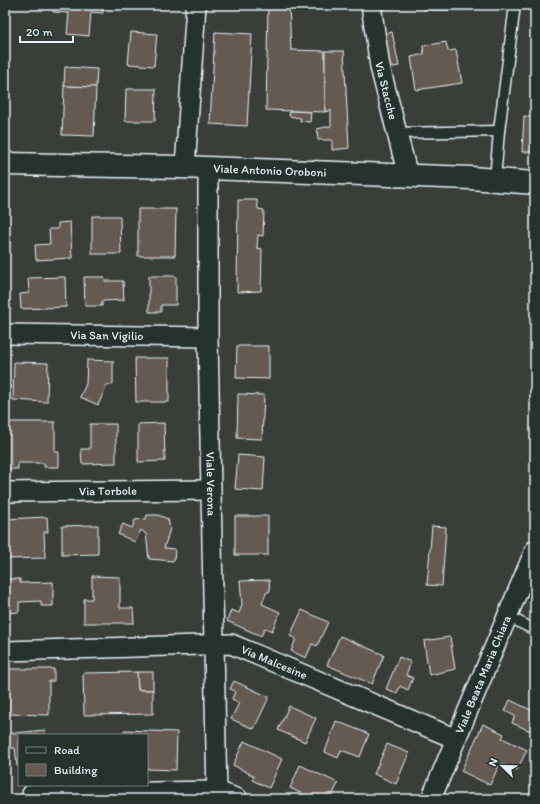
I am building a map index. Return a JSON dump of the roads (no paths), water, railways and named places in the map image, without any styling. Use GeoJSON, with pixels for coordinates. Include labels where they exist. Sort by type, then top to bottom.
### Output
{"type":"FeatureCollection","features":[{"type":"Feature","properties":{"kind":"street"},"geometry":{"type":"LineString","coordinates":[[185,168],[196,5]]}},
{"type":"Feature","properties":{"kind":"street","name":"Via Stacche"},"geometry":{"type":"LineString","coordinates":[[371,5],[380,67],[408,176]]}},
{"type":"Feature","properties":{"kind":"street","name":"Viale Antonio Oroboni"},"geometry":{"type":"LineString","coordinates":[[5,164],[185,168],[408,176],[535,183]]}},
{"type":"Feature","properties":{"kind":"street","name":"Viale Verona"},"geometry":{"type":"LineString","coordinates":[[208,169],[208,337],[217,795]]}},
{"type":"Feature","properties":{"kind":"street","name":"Via San Vigilio"},"geometry":{"type":"LineString","coordinates":[[5,334],[208,337]]}},
{"type":"Feature","properties":{"kind":"street","name":"Via Torbole"},"geometry":{"type":"LineString","coordinates":[[5,492],[211,490]]}},
{"type":"Feature","properties":{"kind":"street","name":"Viale Beata Maria Chiara"},"geometry":{"type":"LineString","coordinates":[[431,799],[535,550]]}},
{"type":"Feature","properties":{"kind":"street","name":"Via Malcesine"},"geometry":{"type":"LineString","coordinates":[[8,651],[215,646],[231,644],[456,739]]}},
{"type":"Feature","properties":{"kind":"street"},"geometry":{"type":"LineString","coordinates":[[32,794],[217,795],[238,799]]}},
{"type":"Feature","properties":{"kind":"lane"},"geometry":{"type":"LineString","coordinates":[[495,180],[499,131],[515,5]]}},
{"type":"Feature","properties":{"kind":"lane"},"geometry":{"type":"LineString","coordinates":[[397,133],[499,131]]}},
{"type":"Feature","properties":{"kind":"lane"},"geometry":{"type":"LineString","coordinates":[[507,616],[535,630]]}}]}
